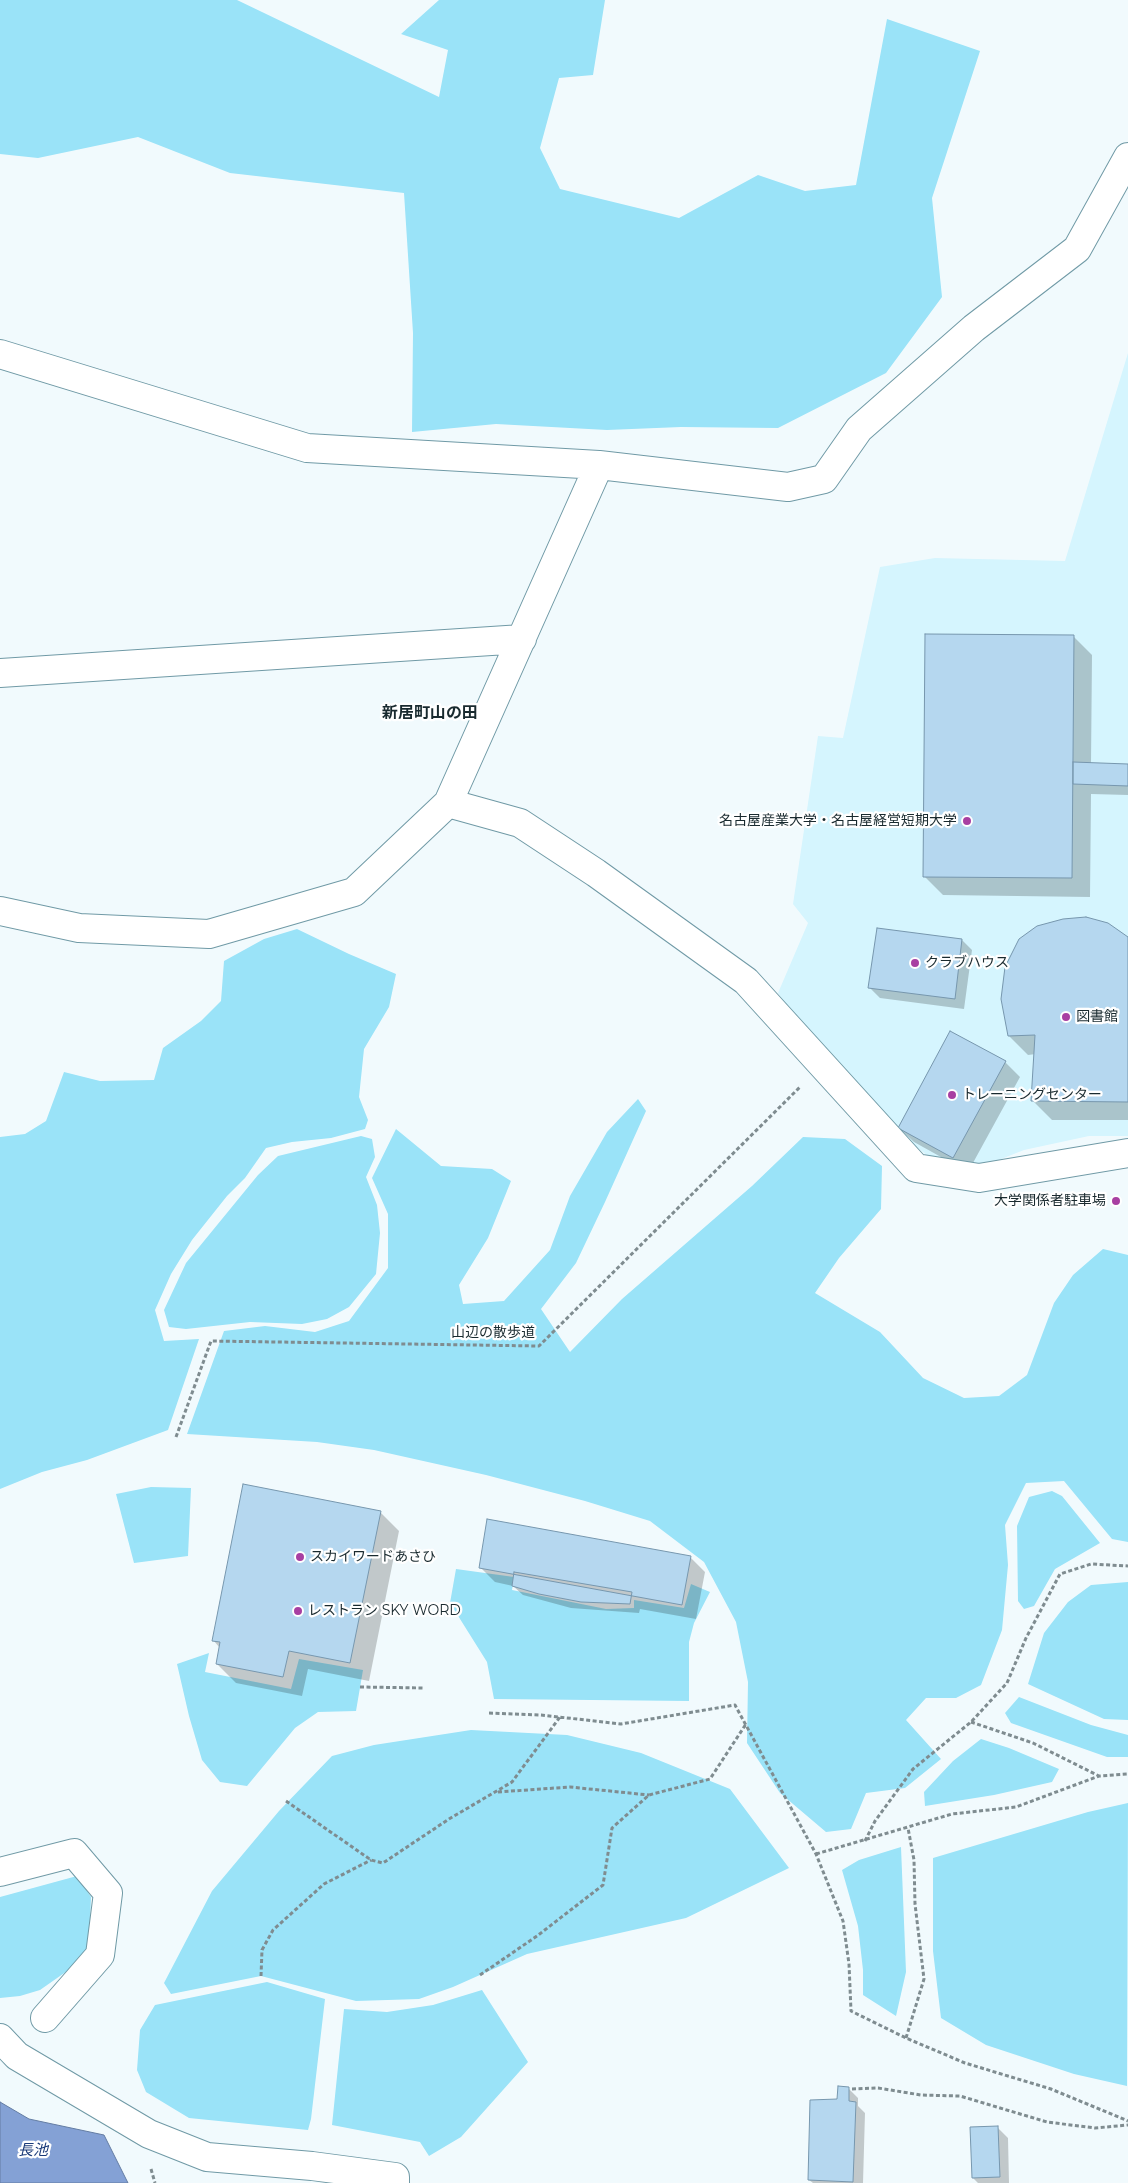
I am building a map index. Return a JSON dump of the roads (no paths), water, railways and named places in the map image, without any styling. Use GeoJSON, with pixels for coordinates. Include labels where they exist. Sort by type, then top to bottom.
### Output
{"type":"FeatureCollection","features":[{"type":"Feature","properties":{"kind":"street"},"geometry":{"type":"LineString","coordinates":[[0,354],[307,448],[599,465],[788,487],[824,479],[859,429],[974,328],[1077,249],[1128,157]]}},
{"type":"Feature","properties":{"kind":"street"},"geometry":{"type":"LineString","coordinates":[[0,911],[79,928],[209,934],[354,892],[448,803],[599,465]]}},
{"type":"Feature","properties":{"kind":"street"},"geometry":{"type":"LineString","coordinates":[[0,673],[522,639]]}},
{"type":"Feature","properties":{"kind":"street"},"geometry":{"type":"LineString","coordinates":[[448,803],[520,823],[596,872],[746,981],[916,1168],[979,1178],[1128,1153]]}},
{"type":"Feature","properties":{"kind":"street"},"geometry":{"type":"LineString","coordinates":[[0,1872],[74,1853],[108,1893],[100,1954],[45,2018]]}},
{"type":"Feature","properties":{"kind":"street"},"geometry":{"type":"LineString","coordinates":[[0,2038],[17,2056],[150,2134],[206,2157],[312,2166],[395,2177],[395,2183]]}},
{"type":"Feature","properties":{"kind":"water","name":"長池"},"geometry":{"type":"Polygon","coordinates":[[[0,2102],[29,2119],[104,2135],[128,2183],[0,2183],[0,2102]]]}},
{"type":"Feature","properties":{"kind":"place","name":"名古屋産業大学・名古屋経営短期大学"},"geometry":{"type":"Point","coordinates":[967,821]}},
{"type":"Feature","properties":{"kind":"place","name":"クラブハウス"},"geometry":{"type":"Point","coordinates":[915,963]}},
{"type":"Feature","properties":{"kind":"place","name":"図書館"},"geometry":{"type":"Point","coordinates":[1066,1017]}},
{"type":"Feature","properties":{"kind":"place","name":"トレーニングセンター"},"geometry":{"type":"Point","coordinates":[952,1095]}},
{"type":"Feature","properties":{"kind":"place","name":"大学関係者駐車場"},"geometry":{"type":"Point","coordinates":[1116,1201]}},
{"type":"Feature","properties":{"kind":"place","name":"スカイワードあさひ"},"geometry":{"type":"Point","coordinates":[300,1557]}},
{"type":"Feature","properties":{"kind":"place","name":"レストラン SKY WORD"},"geometry":{"type":"Point","coordinates":[298,1611]}},
{"type":"Feature","properties":{"kind":"district","name":"新居町山の田"},"geometry":{"type":"Point","coordinates":[430,713]}}]}
